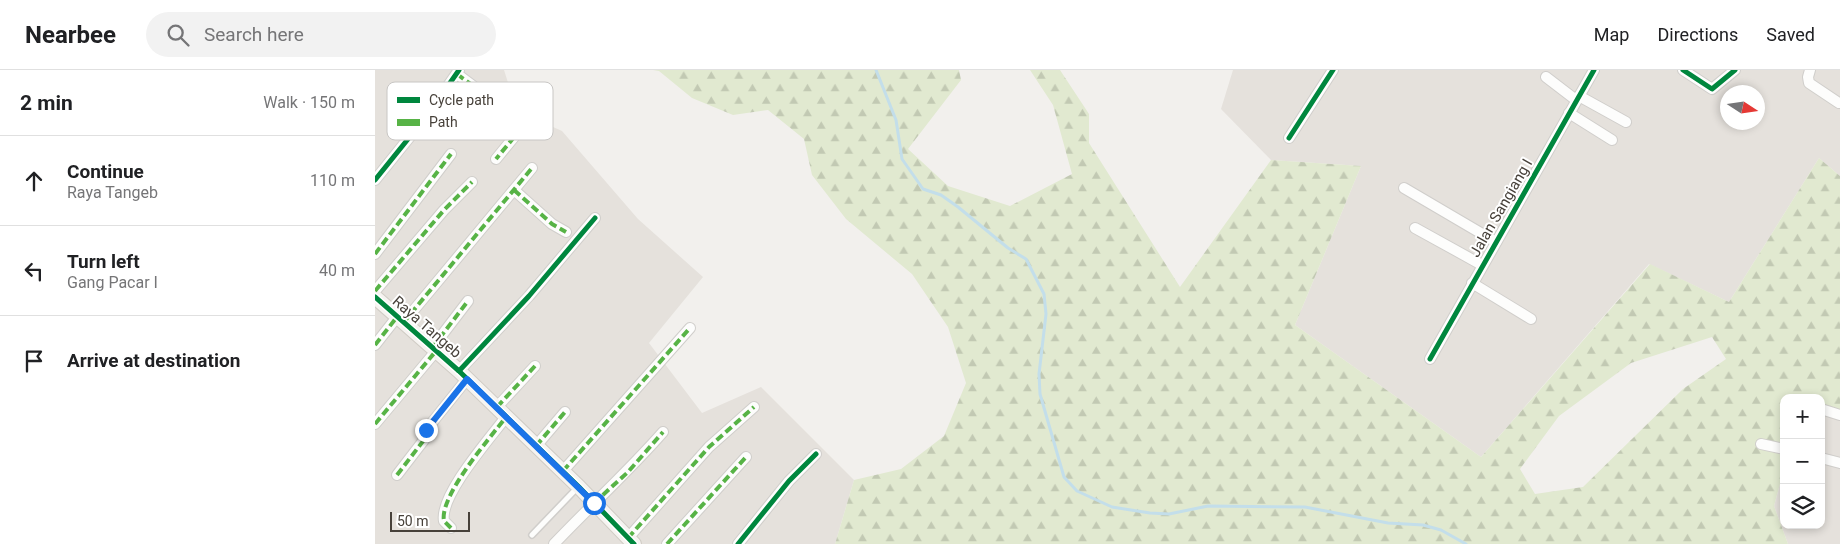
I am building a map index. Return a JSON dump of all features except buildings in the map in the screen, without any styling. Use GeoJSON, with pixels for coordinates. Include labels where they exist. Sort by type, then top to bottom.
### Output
{"type":"FeatureCollection","features":[{"type":"Feature","properties":{"kind":"street"},"geometry":{"type":"LineString","coordinates":[[1289,138],[1333,70]]}},
{"type":"Feature","properties":{"kind":"street","name":"Jalan Sangiang I"},"geometry":{"type":"LineString","coordinates":[[1429,359],[1594,70]]}},
{"type":"Feature","properties":{"kind":"street"},"geometry":{"type":"LineString","coordinates":[[1683,70],[1712,89],[1735,70]]}},
{"type":"Feature","properties":{"kind":"street"},"geometry":{"type":"LineString","coordinates":[[1810,70],[1809,83],[1839,103]]}},
{"type":"Feature","properties":{"kind":"street"},"geometry":{"type":"LineString","coordinates":[[458,72],[471,82]]}},
{"type":"Feature","properties":{"kind":"street"},"geometry":{"type":"LineString","coordinates":[[1547,77],[1578,98],[1626,122]]}},
{"type":"Feature","properties":{"kind":"street"},"geometry":{"type":"LineString","coordinates":[[1569,113],[1612,140]]}},
{"type":"Feature","properties":{"kind":"street"},"geometry":{"type":"LineString","coordinates":[[375,180],[407,140]]}},
{"type":"Feature","properties":{"kind":"street"},"geometry":{"type":"LineString","coordinates":[[496,159],[512,140]]}},
{"type":"Feature","properties":{"kind":"street"},"geometry":{"type":"LineString","coordinates":[[375,254],[451,154]]}},
{"type":"Feature","properties":{"kind":"street"},"geometry":{"type":"LineString","coordinates":[[375,346],[400,320],[532,168]]}},
{"type":"Feature","properties":{"kind":"street"},"geometry":{"type":"LineString","coordinates":[[375,291],[444,210],[473,182]]}},
{"type":"Feature","properties":{"kind":"street"},"geometry":{"type":"LineString","coordinates":[[1404,188],[1496,242]]}},
{"type":"Feature","properties":{"kind":"street"},"geometry":{"type":"LineString","coordinates":[[514,190],[552,224],[566,232]]}},
{"type":"Feature","properties":{"kind":"street"},"geometry":{"type":"LineString","coordinates":[[397,475],[427,436],[426,430],[463,375],[595,218]]}},
{"type":"Feature","properties":{"kind":"street"},"geometry":{"type":"LineString","coordinates":[[1415,228],[1482,266]]}},
{"type":"Feature","properties":{"kind":"street"},"geometry":{"type":"LineString","coordinates":[[1472,283],[1531,319]]}},
{"type":"Feature","properties":{"kind":"street","name":"Raya Tangeb"},"geometry":{"type":"LineString","coordinates":[[375,297],[463,375],[563,471],[631,541]]}},
{"type":"Feature","properties":{"kind":"street"},"geometry":{"type":"LineString","coordinates":[[375,424],[434,349],[468,301]]}},
{"type":"Feature","properties":{"kind":"street"},"geometry":{"type":"LineString","coordinates":[[563,471],[689,328]]}},
{"type":"Feature","properties":{"kind":"street"},"geometry":{"type":"LineString","coordinates":[[451,528],[444,521],[443,509],[501,412],[535,366]]}},
{"type":"Feature","properties":{"kind":"street"},"geometry":{"type":"LineString","coordinates":[[631,541],[709,447],[754,407]]}},
{"type":"Feature","properties":{"kind":"street"},"geometry":{"type":"LineString","coordinates":[[1825,410],[1840,415]]}},
{"type":"Feature","properties":{"kind":"street"},"geometry":{"type":"LineString","coordinates":[[536,446],[565,412]]}},
{"type":"Feature","properties":{"kind":"street"},"geometry":{"type":"LineString","coordinates":[[554,544],[628,472],[663,432]]}},
{"type":"Feature","properties":{"kind":"street"},"geometry":{"type":"LineString","coordinates":[[1761,444],[1780,448]]}},
{"type":"Feature","properties":{"kind":"street"},"geometry":{"type":"LineString","coordinates":[[737,544],[789,481],[816,454]]}},
{"type":"Feature","properties":{"kind":"street"},"geometry":{"type":"LineString","coordinates":[[667,544],[746,456]]}},
{"type":"Feature","properties":{"kind":"street"},"geometry":{"type":"LineString","coordinates":[[1825,459],[1840,463]]}},
{"type":"Feature","properties":{"kind":"lane"},"geometry":{"type":"LineString","coordinates":[[533,535],[579,487]]}},
{"type":"Feature","properties":{"kind":"shaded area"},"geometry":{"type":"Polygon","coordinates":[[[375,70],[504,70],[508,82],[387,82],[387,140],[553,140],[553,127],[562,131],[638,219],[703,277],[649,343],[702,413],[761,387],[854,480],[835,544],[375,544],[375,70]]]}},
{"type":"Feature","properties":{"kind":"shaded area"},"geometry":{"type":"Polygon","coordinates":[[[1233,70],[1840,70],[1840,176],[1819,158],[1729,302],[1649,264],[1481,457],[1295,325],[1361,166],[1271,160],[1221,109],[1233,70]]]}},
{"type":"Feature","properties":{"kind":"shaded area"},"geometry":{"type":"Polygon","coordinates":[[[1825,414],[1840,417],[1840,544],[1788,544],[1782,529],[1825,529],[1825,414]]]}},
{"type":"Feature","properties":{"kind":"shaded area"},"geometry":{"type":"Polygon","coordinates":[[[1780,484],[1780,522],[1774,506],[1780,484]]]}},
{"type":"Feature","properties":{"kind":"green space"},"geometry":{"type":"Polygon","coordinates":[[[653,70],[959,70],[961,80],[908,149],[948,186],[1010,206],[1072,174],[1053,105],[1030,70],[1060,70],[1089,114],[1089,143],[1180,287],[1271,160],[1361,166],[1295,325],[1481,457],[1650,264],[1729,302],[1819,158],[1840,176],[1840,417],[1825,414],[1825,394],[1780,394],[1780,484],[1774,506],[1780,522],[1780,529],[1782,529],[1788,544],[835,544],[854,480],[901,469],[944,436],[966,383],[948,327],[912,274],[846,219],[812,175],[804,139],[768,110],[733,115],[692,98],[659,71],[653,70]],[[1712,337],[1631,363],[1559,416],[1520,469],[1535,494],[1583,487],[1683,389],[1726,359],[1712,337]]]}},
{"type":"Feature","properties":{"kind":"waterway"},"geometry":{"type":"LineString","coordinates":[[876,70],[896,120],[902,159],[923,189],[941,195],[1008,248],[1026,259],[1044,294],[1046,314],[1039,374],[1040,394],[1064,477],[1077,491],[1112,507],[1150,513],[1169,514],[1208,506],[1305,507],[1388,523],[1423,525],[1441,530],[1466,544]]}},
{"type":"Feature","properties":{"kind":"marked path"},"geometry":{"type":"LineString","coordinates":[[457,74],[468,82]]}},
{"type":"Feature","properties":{"kind":"marked path"},"geometry":{"type":"LineString","coordinates":[[496,159],[512,140]]}},
{"type":"Feature","properties":{"kind":"marked path"},"geometry":{"type":"LineString","coordinates":[[375,254],[451,154]]}},
{"type":"Feature","properties":{"kind":"marked path"},"geometry":{"type":"LineString","coordinates":[[403,323],[532,168]]}},
{"type":"Feature","properties":{"kind":"marked path"},"geometry":{"type":"LineString","coordinates":[[375,291],[444,210],[472,182]]}},
{"type":"Feature","properties":{"kind":"marked path"},"geometry":{"type":"LineString","coordinates":[[514,190],[552,224],[566,232]]}},
{"type":"Feature","properties":{"kind":"marked path"},"geometry":{"type":"LineString","coordinates":[[432,348],[468,301]]}},
{"type":"Feature","properties":{"kind":"marked path"},"geometry":{"type":"LineString","coordinates":[[375,345],[397,317]]}},
{"type":"Feature","properties":{"kind":"marked path"},"geometry":{"type":"LineString","coordinates":[[563,471],[690,328]]}},
{"type":"Feature","properties":{"kind":"marked path"},"geometry":{"type":"LineString","coordinates":[[375,424],[436,351]]}},
{"type":"Feature","properties":{"kind":"marked path"},"geometry":{"type":"LineString","coordinates":[[497,407],[535,366]]}},
{"type":"Feature","properties":{"kind":"marked path"},"geometry":{"type":"LineString","coordinates":[[397,475],[427,436],[426,430],[467,379]]}},
{"type":"Feature","properties":{"kind":"marked path"},"geometry":{"type":"LineString","coordinates":[[628,538],[709,447],[754,407]]}},
{"type":"Feature","properties":{"kind":"marked path"},"geometry":{"type":"LineString","coordinates":[[536,446],[565,412]]}},
{"type":"Feature","properties":{"kind":"marked path"},"geometry":{"type":"LineString","coordinates":[[451,528],[444,521],[449,497],[467,468],[506,417]]}},
{"type":"Feature","properties":{"kind":"marked path"},"geometry":{"type":"LineString","coordinates":[[594,503],[628,472],[663,432]]}},
{"type":"Feature","properties":{"kind":"marked path"},"geometry":{"type":"LineString","coordinates":[[667,544],[746,457]]}},
{"type":"Feature","properties":{"kind":"cycle path"},"geometry":{"type":"LineString","coordinates":[[451,82],[459,70]]}},
{"type":"Feature","properties":{"kind":"cycle path"},"geometry":{"type":"LineString","coordinates":[[1289,138],[1333,70]]}},
{"type":"Feature","properties":{"kind":"cycle path"},"geometry":{"type":"LineString","coordinates":[[1430,359],[1594,70]]}},
{"type":"Feature","properties":{"kind":"cycle path"},"geometry":{"type":"LineString","coordinates":[[1683,70],[1712,89],[1735,70]]}},
{"type":"Feature","properties":{"kind":"cycle path"},"geometry":{"type":"LineString","coordinates":[[375,180],[407,140]]}},
{"type":"Feature","properties":{"kind":"cycle path"},"geometry":{"type":"LineString","coordinates":[[459,371],[529,296],[595,218]]}},
{"type":"Feature","properties":{"kind":"cycle path"},"geometry":{"type":"LineString","coordinates":[[375,297],[459,371],[579,487],[634,544]]}},
{"type":"Feature","properties":{"kind":"cycle path"},"geometry":{"type":"LineString","coordinates":[[738,544],[789,481],[816,454]]}},
{"type":"Feature","properties":{"kind":"route"},"geometry":{"type":"LineString","coordinates":[[426,430],[467,379],[594,503]]}}]}
